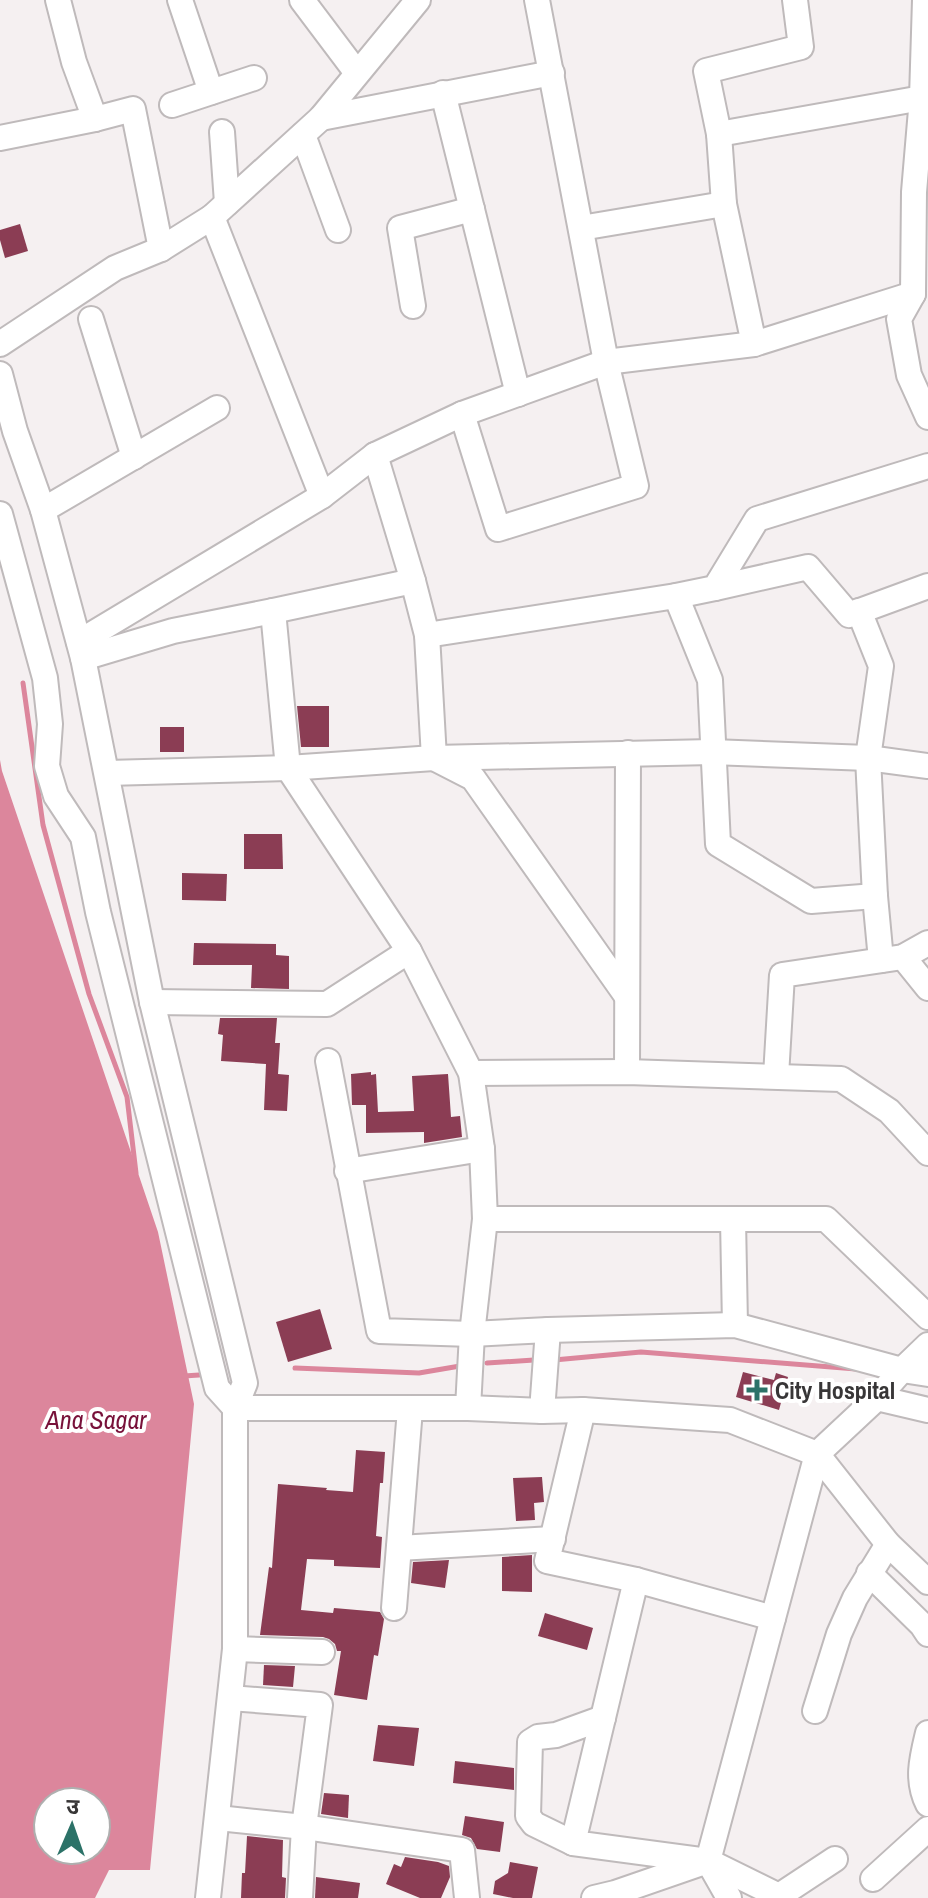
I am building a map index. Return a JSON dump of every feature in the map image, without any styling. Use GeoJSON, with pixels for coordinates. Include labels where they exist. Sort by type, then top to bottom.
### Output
{"type":"FeatureCollection","features":[{"type":"Feature","properties":{"kind":"street"},"geometry":{"type":"LineString","coordinates":[[58,0],[74,62],[95,119]]}},
{"type":"Feature","properties":{"kind":"street"},"geometry":{"type":"LineString","coordinates":[[180,0],[211,92]]}},
{"type":"Feature","properties":{"kind":"street"},"geometry":{"type":"LineString","coordinates":[[302,0],[357,73]]}},
{"type":"Feature","properties":{"kind":"street"},"geometry":{"type":"LineString","coordinates":[[0,344],[115,268],[161,249],[220,210],[321,118],[418,0]]}},
{"type":"Feature","properties":{"kind":"street"},"geometry":{"type":"LineString","coordinates":[[462,414],[498,529],[636,486],[606,362],[537,0]]}},
{"type":"Feature","properties":{"kind":"street"},"geometry":{"type":"LineString","coordinates":[[754,344],[724,204],[719,134],[706,71],[801,47],[795,0]]}},
{"type":"Feature","properties":{"kind":"street"},"geometry":{"type":"LineString","coordinates":[[78,640],[322,496],[375,455],[462,414],[606,362],[754,344],[892,311],[913,294],[921,237],[925,0]]}},
{"type":"Feature","properties":{"kind":"street"},"geometry":{"type":"LineString","coordinates":[[321,118],[552,73]]}},
{"type":"Feature","properties":{"kind":"street"},"geometry":{"type":"LineString","coordinates":[[172,105],[254,78]]}},
{"type":"Feature","properties":{"kind":"street"},"geometry":{"type":"LineString","coordinates":[[443,93],[518,394]]}},
{"type":"Feature","properties":{"kind":"street"},"geometry":{"type":"LineString","coordinates":[[719,134],[922,98]]}},
{"type":"Feature","properties":{"kind":"street"},"geometry":{"type":"LineString","coordinates":[[0,138],[133,109],[161,249]]}},
{"type":"Feature","properties":{"kind":"street"},"geometry":{"type":"LineString","coordinates":[[222,132],[220,210],[322,496]]}},
{"type":"Feature","properties":{"kind":"street"},"geometry":{"type":"LineString","coordinates":[[303,135],[338,230]]}},
{"type":"Feature","properties":{"kind":"street"},"geometry":{"type":"LineString","coordinates":[[581,228],[724,204]]}},
{"type":"Feature","properties":{"kind":"street"},"geometry":{"type":"LineString","coordinates":[[413,306],[400,228],[472,209]]}},
{"type":"Feature","properties":{"kind":"street"},"geometry":{"type":"LineString","coordinates":[[892,311],[909,375],[928,417]]}},
{"type":"Feature","properties":{"kind":"street"},"geometry":{"type":"LineString","coordinates":[[91,319],[134,457]]}},
{"type":"Feature","properties":{"kind":"street"},"geometry":{"type":"LineString","coordinates":[[0,374],[15,431],[43,510],[78,640],[152,1002],[245,1383],[235,1408],[235,1649],[208,1898]]}},
{"type":"Feature","properties":{"kind":"street"},"geometry":{"type":"LineString","coordinates":[[43,510],[217,408]]}},
{"type":"Feature","properties":{"kind":"street"},"geometry":{"type":"LineString","coordinates":[[375,455],[427,635],[434,758]]}},
{"type":"Feature","properties":{"kind":"street"},"geometry":{"type":"LineString","coordinates":[[715,588],[757,519],[928,466]]}},
{"type":"Feature","properties":{"kind":"street"},"geometry":{"type":"LineString","coordinates":[[0,514],[45,678],[50,724],[47,766],[56,796],[83,837],[98,912],[217,1388],[235,1408],[583,1410],[730,1420],[817,1454],[888,1544],[928,1582]]}},
{"type":"Feature","properties":{"kind":"street"},"geometry":{"type":"LineString","coordinates":[[427,635],[676,596],[808,567],[849,615],[928,586]]}},
{"type":"Feature","properties":{"kind":"street"},"geometry":{"type":"LineString","coordinates":[[34,638],[78,640],[173,631],[413,581]]}},
{"type":"Feature","properties":{"kind":"street"},"geometry":{"type":"LineString","coordinates":[[676,596],[710,680],[718,844],[811,901],[875,896]]}},
{"type":"Feature","properties":{"kind":"street"},"geometry":{"type":"LineString","coordinates":[[273,611],[288,768],[409,951],[471,1073],[482,1149],[485,1219],[472,1334],[468,1408]]}},
{"type":"Feature","properties":{"kind":"street"},"geometry":{"type":"LineString","coordinates":[[859,611],[881,666],[868,758],[875,896],[892,958],[928,988]]}},
{"type":"Feature","properties":{"kind":"street"},"geometry":{"type":"LineString","coordinates":[[107,773],[288,768],[434,758],[712,752],[868,758],[928,766]]}},
{"type":"Feature","properties":{"kind":"street"},"geometry":{"type":"LineString","coordinates":[[627,1072],[628,753]]}},
{"type":"Feature","properties":{"kind":"street"},"geometry":{"type":"LineString","coordinates":[[434,758],[473,778],[626,995]]}},
{"type":"Feature","properties":{"kind":"street"},"geometry":{"type":"LineString","coordinates":[[603,962],[627,925]]}},
{"type":"Feature","properties":{"kind":"street"},"geometry":{"type":"LineString","coordinates":[[776,1076],[782,975],[892,958],[928,943]]}},
{"type":"Feature","properties":{"kind":"street"},"geometry":{"type":"LineString","coordinates":[[152,1002],[327,1004],[409,951]]}},
{"type":"Feature","properties":{"kind":"street"},"geometry":{"type":"LineString","coordinates":[[328,1061],[379,1331],[472,1334],[735,1325],[902,1370],[928,1374]]}},
{"type":"Feature","properties":{"kind":"street"},"geometry":{"type":"LineString","coordinates":[[471,1073],[627,1072],[841,1079],[889,1111],[928,1153]]}},
{"type":"Feature","properties":{"kind":"street"},"geometry":{"type":"LineString","coordinates":[[347,1171],[482,1149]]}},
{"type":"Feature","properties":{"kind":"street"},"geometry":{"type":"LineString","coordinates":[[485,1219],[826,1219],[928,1317]]}},
{"type":"Feature","properties":{"kind":"street"},"geometry":{"type":"LineString","coordinates":[[733,1219],[735,1325]]}},
{"type":"Feature","properties":{"kind":"street"},"geometry":{"type":"LineString","coordinates":[[542,1411],[548,1330]]}},
{"type":"Feature","properties":{"kind":"street"},"geometry":{"type":"LineString","coordinates":[[729,1898],[708,1861],[817,1454],[928,1345]]}},
{"type":"Feature","properties":{"kind":"street"},"geometry":{"type":"LineString","coordinates":[[209,1357],[238,1354]]}},
{"type":"Feature","properties":{"kind":"street"},"geometry":{"type":"LineString","coordinates":[[877,1398],[928,1410]]}},
{"type":"Feature","properties":{"kind":"street"},"geometry":{"type":"LineString","coordinates":[[394,1608],[410,1409]]}},
{"type":"Feature","properties":{"kind":"street"},"geometry":{"type":"LineString","coordinates":[[544,1547],[583,1410]]}},
{"type":"Feature","properties":{"kind":"street"},"geometry":{"type":"LineString","coordinates":[[815,1711],[839,1634],[855,1598],[888,1544]]}},
{"type":"Feature","properties":{"kind":"street"},"geometry":{"type":"LineString","coordinates":[[399,1548],[544,1547],[636,1580],[773,1618]]}},
{"type":"Feature","properties":{"kind":"street"},"geometry":{"type":"LineString","coordinates":[[869,1573],[928,1634]]}},
{"type":"Feature","properties":{"kind":"street"},"geometry":{"type":"LineString","coordinates":[[573,1843],[636,1580]]}},
{"type":"Feature","properties":{"kind":"street"},"geometry":{"type":"LineString","coordinates":[[235,1649],[322,1652]]}},
{"type":"Feature","properties":{"kind":"street"},"geometry":{"type":"LineString","coordinates":[[230,1698],[320,1705],[304,1827],[300,1898]]}},
{"type":"Feature","properties":{"kind":"street"},"geometry":{"type":"LineString","coordinates":[[603,1718],[530,1742],[528,1816],[534,1824],[573,1843],[708,1861],[779,1896],[835,1859]]}},
{"type":"Feature","properties":{"kind":"street"},"geometry":{"type":"LineString","coordinates":[[928,1733],[920,1771],[921,1786],[928,1804]]}},
{"type":"Feature","properties":{"kind":"street"},"geometry":{"type":"LineString","coordinates":[[218,1818],[462,1850],[467,1898]]}},
{"type":"Feature","properties":{"kind":"street"},"geometry":{"type":"LineString","coordinates":[[873,1879],[928,1829]]}},
{"type":"Feature","properties":{"kind":"street"},"geometry":{"type":"LineString","coordinates":[[594,1898],[708,1861]]}},
{"type":"Feature","properties":{"kind":"water","name":"Ana Sagar"},"geometry":{"type":"Polygon","coordinates":[[[0,760],[158,1232],[194,1404],[150,1870],[109,1870],[95,1898],[0,1898],[0,760]]]}},
{"type":"Feature","properties":{"kind":"building"},"geometry":{"type":"Polygon","coordinates":[[[20,224],[28,251],[5,258],[0,230],[20,224]]]}},
{"type":"Feature","properties":{"kind":"building"},"geometry":{"type":"Polygon","coordinates":[[[297,706],[329,706],[329,747],[301,747],[297,706]]]}},
{"type":"Feature","properties":{"kind":"building"},"geometry":{"type":"Polygon","coordinates":[[[160,727],[184,727],[184,752],[160,752],[160,727]]]}},
{"type":"Feature","properties":{"kind":"building"},"geometry":{"type":"Polygon","coordinates":[[[244,834],[282,834],[283,869],[244,869],[244,834]]]}},
{"type":"Feature","properties":{"kind":"building"},"geometry":{"type":"Polygon","coordinates":[[[182,873],[227,874],[226,901],[182,900],[182,873]]]}},
{"type":"Feature","properties":{"kind":"building"},"geometry":{"type":"Polygon","coordinates":[[[194,943],[276,944],[276,955],[289,956],[289,989],[251,988],[252,965],[193,965],[194,943]]]}},
{"type":"Feature","properties":{"kind":"building"},"geometry":{"type":"Polygon","coordinates":[[[220,1018],[277,1018],[275,1043],[280,1043],[278,1074],[289,1075],[287,1111],[264,1110],[266,1064],[221,1061],[223,1035],[218,1034],[220,1018]]]}},
{"type":"Feature","properties":{"kind":"building"},"geometry":{"type":"Polygon","coordinates":[[[371,1072],[371,1075],[376,1074],[378,1112],[414,1111],[412,1076],[448,1074],[451,1117],[460,1116],[462,1137],[424,1143],[424,1132],[366,1133],[366,1105],[352,1105],[351,1074],[371,1072]]]}},
{"type":"Feature","properties":{"kind":"building"},"geometry":{"type":"Polygon","coordinates":[[[320,1309],[332,1349],[288,1362],[276,1322],[320,1309]]]}},
{"type":"Feature","properties":{"kind":"building"},"geometry":{"type":"Polygon","coordinates":[[[743,1372],[774,1380],[776,1373],[788,1377],[779,1410],[736,1397],[743,1372]]]}},
{"type":"Feature","properties":{"kind":"building"},"geometry":{"type":"Polygon","coordinates":[[[356,1450],[385,1452],[376,1536],[382,1537],[380,1568],[334,1566],[334,1560],[307,1559],[301,1610],[333,1613],[334,1608],[380,1612],[384,1619],[367,1700],[334,1695],[341,1651],[337,1651],[329,1639],[260,1635],[269,1567],[272,1568],[278,1484],[353,1492],[356,1450]]]}},
{"type":"Feature","properties":{"kind":"building"},"geometry":{"type":"Polygon","coordinates":[[[542,1477],[544,1502],[534,1503],[535,1520],[516,1521],[513,1478],[542,1477]]]}},
{"type":"Feature","properties":{"kind":"building"},"geometry":{"type":"Polygon","coordinates":[[[532,1555],[532,1592],[502,1591],[502,1557],[532,1555]]]}},
{"type":"Feature","properties":{"kind":"building"},"geometry":{"type":"Polygon","coordinates":[[[449,1560],[445,1588],[411,1583],[413,1562],[449,1560]]]}},
{"type":"Feature","properties":{"kind":"building"},"geometry":{"type":"Polygon","coordinates":[[[545,1613],[593,1628],[587,1650],[538,1636],[545,1613]]]}},
{"type":"Feature","properties":{"kind":"building"},"geometry":{"type":"Polygon","coordinates":[[[264,1665],[295,1666],[293,1687],[263,1685],[264,1665]]]}},
{"type":"Feature","properties":{"kind":"building"},"geometry":{"type":"Polygon","coordinates":[[[378,1725],[419,1728],[414,1766],[373,1761],[378,1725]]]}},
{"type":"Feature","properties":{"kind":"building"},"geometry":{"type":"Polygon","coordinates":[[[455,1761],[514,1768],[514,1790],[453,1783],[455,1761]]]}},
{"type":"Feature","properties":{"kind":"building"},"geometry":{"type":"Polygon","coordinates":[[[324,1793],[349,1795],[348,1818],[321,1814],[324,1793]]]}},
{"type":"Feature","properties":{"kind":"building"},"geometry":{"type":"Polygon","coordinates":[[[465,1816],[504,1822],[500,1852],[477,1849],[471,1838],[462,1835],[465,1816]]]}},
{"type":"Feature","properties":{"kind":"building"},"geometry":{"type":"Polygon","coordinates":[[[247,1836],[283,1840],[285,1898],[241,1898],[247,1836]]]}},
{"type":"Feature","properties":{"kind":"building"},"geometry":{"type":"Polygon","coordinates":[[[405,1857],[449,1866],[450,1877],[441,1898],[420,1898],[386,1884],[394,1864],[401,1867],[405,1857]]]}},
{"type":"Feature","properties":{"kind":"building"},"geometry":{"type":"Polygon","coordinates":[[[510,1862],[538,1867],[532,1898],[493,1894],[495,1881],[508,1873],[510,1862]]]}},
{"type":"Feature","properties":{"kind":"building"},"geometry":{"type":"Polygon","coordinates":[[[316,1877],[360,1883],[358,1898],[315,1898],[316,1877]]]}},
{"type":"Feature","properties":{"kind":"waterway"},"geometry":{"type":"LineString","coordinates":[[23,683],[43,825],[89,994],[127,1097],[136,1173]]}},
{"type":"Feature","properties":{"kind":"waterway"},"geometry":{"type":"LineString","coordinates":[[554,1360],[641,1352],[856,1369]]}},
{"type":"Feature","properties":{"kind":"waterway"},"geometry":{"type":"LineString","coordinates":[[487,1363],[534,1360]]}},
{"type":"Feature","properties":{"kind":"waterway"},"geometry":{"type":"LineString","coordinates":[[295,1368],[419,1373],[460,1366]]}},
{"type":"Feature","properties":{"kind":"waterway"},"geometry":{"type":"LineString","coordinates":[[184,1376],[199,1375]]}},
{"type":"Feature","properties":{"kind":"place","name":"City Hospital"},"geometry":{"type":"Point","coordinates":[757,1390]}}]}
